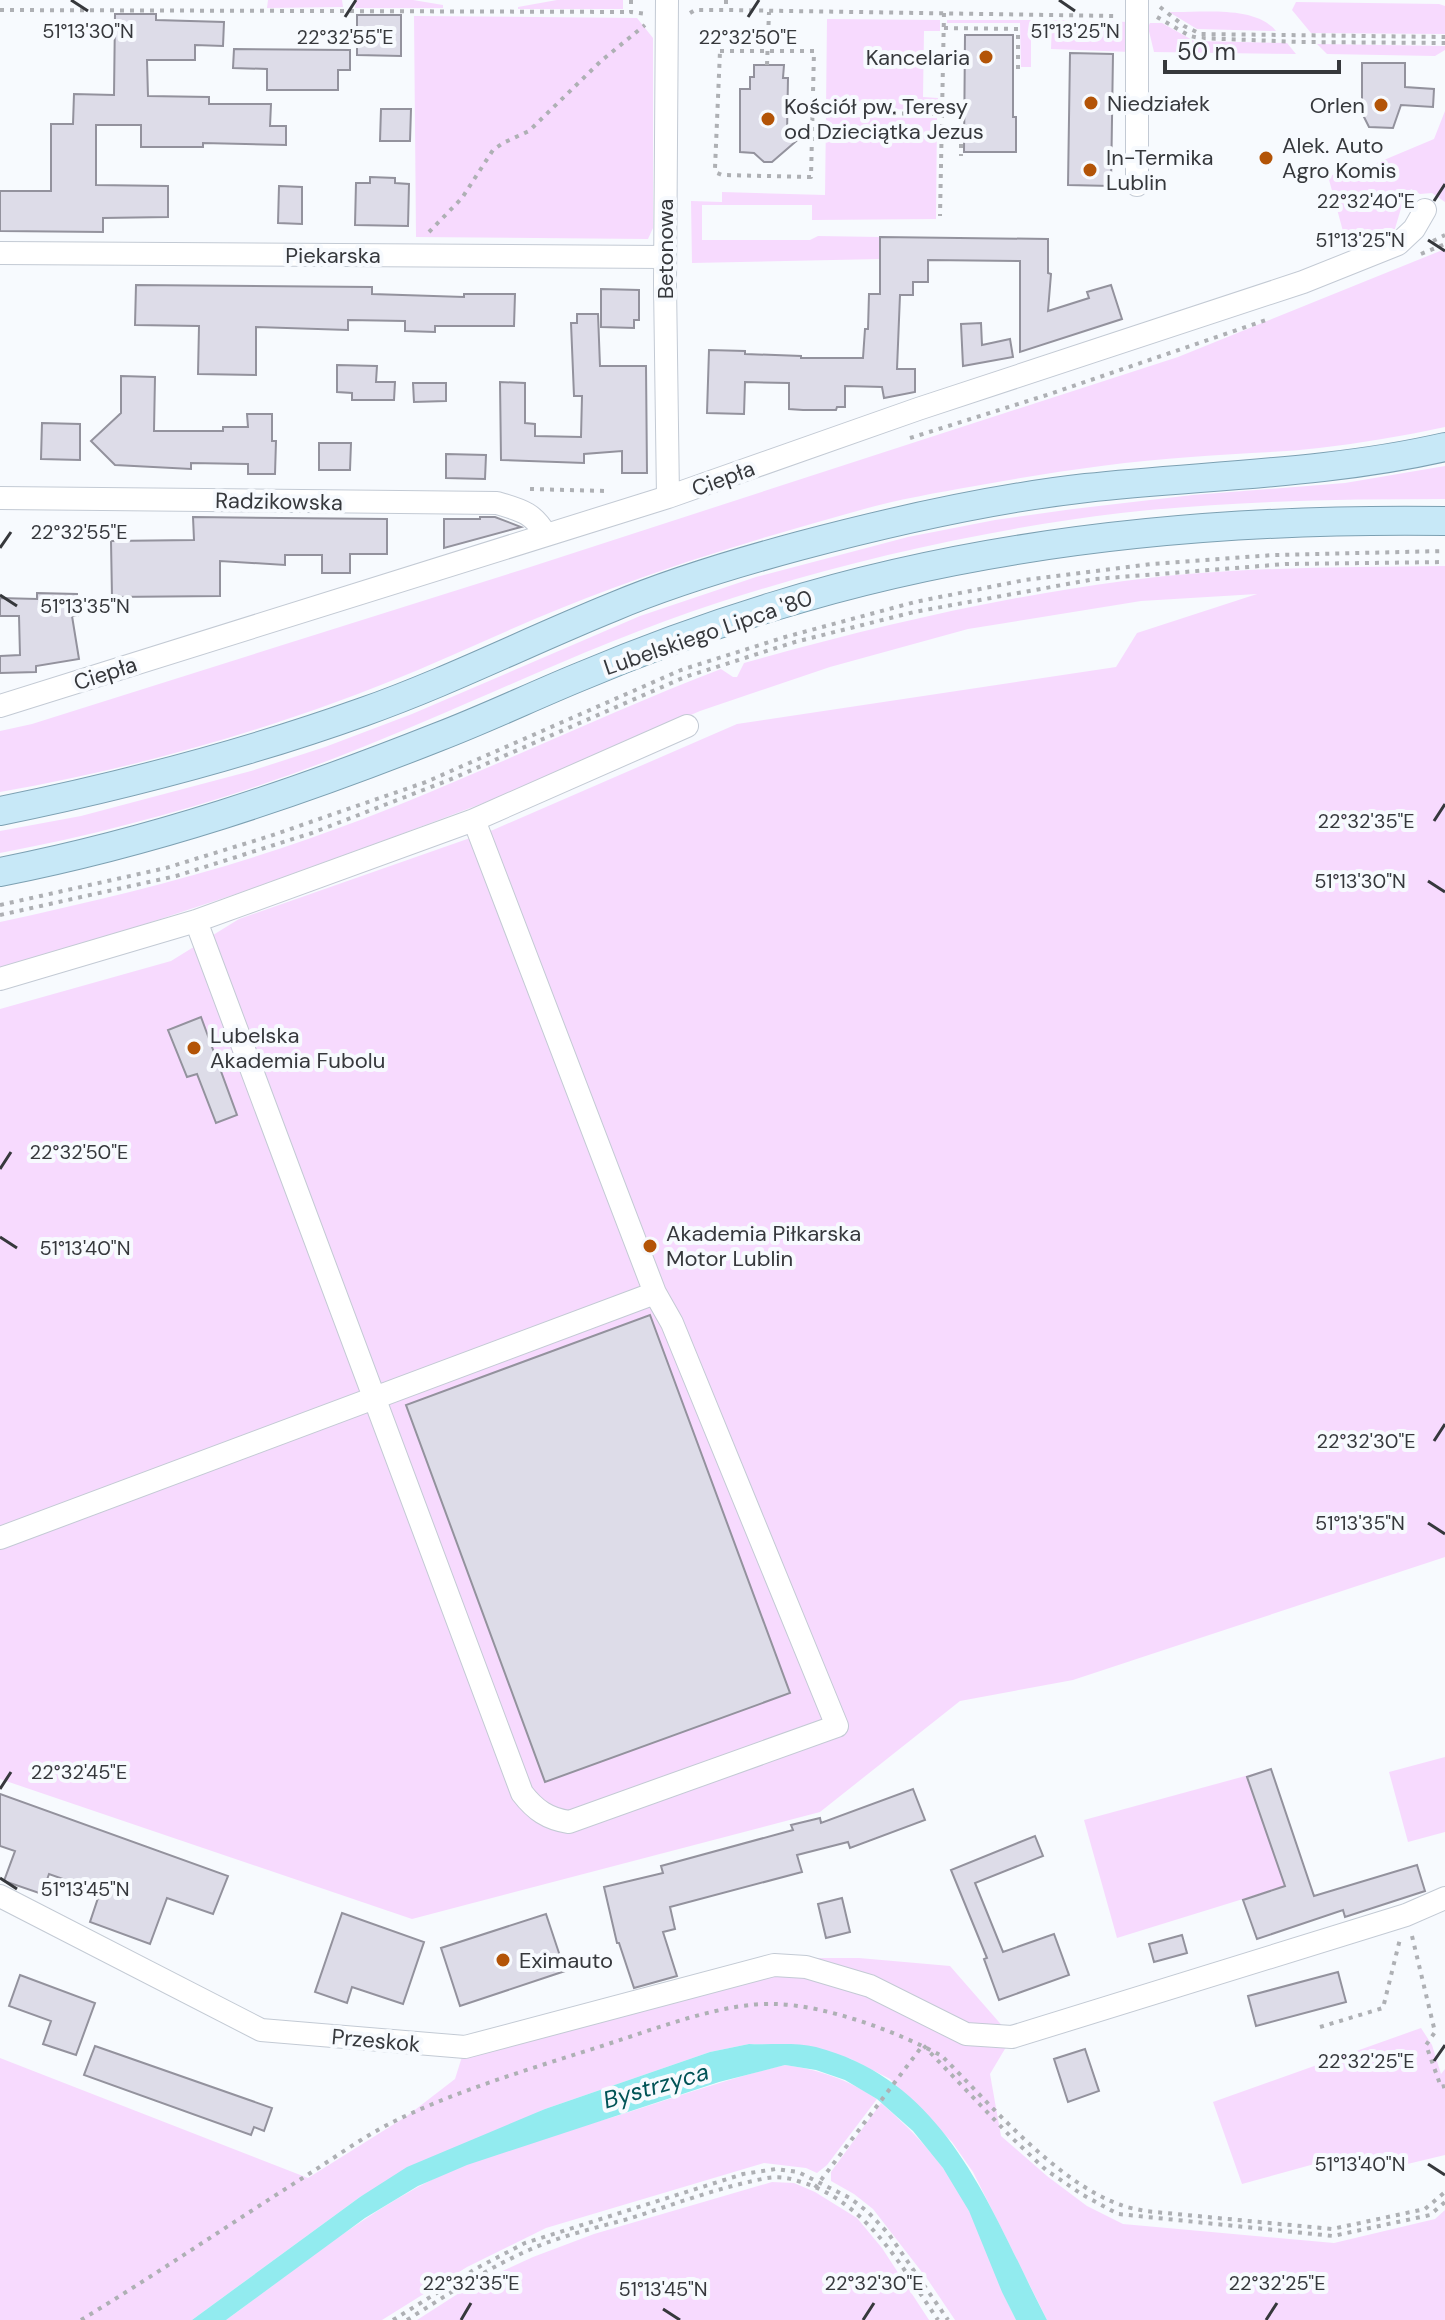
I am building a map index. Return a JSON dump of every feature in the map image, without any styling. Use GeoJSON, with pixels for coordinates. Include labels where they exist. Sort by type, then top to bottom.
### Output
{"type":"FeatureCollection","features":[{"type":"Feature","properties":{"kind":"main road"},"geometry":{"type":"LineString","coordinates":[[0,811],[98,791],[228,756],[364,712],[616,605],[765,556],[882,525],[996,501],[1083,488],[1310,470],[1402,457],[1445,447]]}},
{"type":"Feature","properties":{"kind":"main road","name":"Lubelskiego Lipca '80"},"geometry":{"type":"LineString","coordinates":[[0,872],[166,833],[288,794],[441,736],[665,644],[775,606],[897,573],[1008,551],[1140,534],[1278,523],[1445,521]]}},
{"type":"Feature","properties":{"kind":"street"},"geometry":{"type":"LineString","coordinates":[[1137,8],[1137,185]]}},
{"type":"Feature","properties":{"kind":"street","name":"Betonowa"},"geometry":{"type":"LineString","coordinates":[[668,497],[665,257],[674,9]]}},
{"type":"Feature","properties":{"kind":"street","name":"Ciepła"},"geometry":{"type":"LineString","coordinates":[[0,706],[668,497],[918,409],[1303,282],[1398,244],[1414,229],[1425,210]]}},
{"type":"Feature","properties":{"kind":"street","name":"Piekarska"},"geometry":{"type":"LineString","coordinates":[[0,253],[665,257]]}},
{"type":"Feature","properties":{"kind":"street","name":"Radzikowska"},"geometry":{"type":"LineString","coordinates":[[0,498],[497,503],[524,511],[538,521],[546,535]]}},
{"type":"Feature","properties":{"kind":"street"},"geometry":{"type":"LineString","coordinates":[[0,979],[196,921],[474,820],[687,726]]}},
{"type":"Feature","properties":{"kind":"street"},"geometry":{"type":"LineString","coordinates":[[196,921],[522,1793],[532,1806],[552,1819],[569,1822],[837,1726],[672,1323],[655,1293],[474,820]]}},
{"type":"Feature","properties":{"kind":"street"},"geometry":{"type":"LineString","coordinates":[[0,1538],[655,1293]]}},
{"type":"Feature","properties":{"kind":"street","name":"Przeskok"},"geometry":{"type":"LineString","coordinates":[[0,1896],[261,2030],[465,2047],[774,1965],[806,1967],[858,1981],[966,2034],[1012,2037],[1406,1915]]}},
{"type":"Feature","properties":{"kind":"street"},"geometry":{"type":"LineString","coordinates":[[1406,1915],[1445,1898]]}},
{"type":"Feature","properties":{"kind":"path"},"geometry":{"type":"LineString","coordinates":[[631,0],[631,12]]}},
{"type":"Feature","properties":{"kind":"path"},"geometry":{"type":"LineString","coordinates":[[726,0],[726,10]]}},
{"type":"Feature","properties":{"kind":"path"},"geometry":{"type":"LineString","coordinates":[[1154,0],[1163,11],[1201,34],[1445,40]]}},
{"type":"Feature","properties":{"kind":"path"},"geometry":{"type":"LineString","coordinates":[[674,9],[944,13],[1137,8],[1199,38],[1301,42],[1445,40]]}},
{"type":"Feature","properties":{"kind":"path"},"geometry":{"type":"LineString","coordinates":[[0,10],[631,12],[657,17],[601,61],[529,131],[493,150],[462,198],[425,236]]}},
{"type":"Feature","properties":{"kind":"path"},"geometry":{"type":"LineString","coordinates":[[767,65],[769,12]]}},
{"type":"Feature","properties":{"kind":"path"},"geometry":{"type":"LineString","coordinates":[[940,216],[944,13]]}},
{"type":"Feature","properties":{"kind":"path"},"geometry":{"type":"LineString","coordinates":[[944,28],[1018,29],[1018,70]]}},
{"type":"Feature","properties":{"kind":"path"},"geometry":{"type":"LineString","coordinates":[[720,51],[767,51],[814,51],[811,177],[722,175],[715,168],[720,51]]}},
{"type":"Feature","properties":{"kind":"path"},"geometry":{"type":"LineString","coordinates":[[812,112],[961,114],[961,156]]}},
{"type":"Feature","properties":{"kind":"path"},"geometry":{"type":"LineString","coordinates":[[0,905],[166,868],[270,836],[426,782],[681,670],[785,637],[915,602],[1025,580],[1152,564],[1274,555],[1445,551]]}},
{"type":"Feature","properties":{"kind":"path"},"geometry":{"type":"LineString","coordinates":[[0,915],[176,876],[312,833],[449,780],[685,677],[795,642],[914,612],[1095,579],[1286,564],[1445,562]]}},
{"type":"Feature","properties":{"kind":"path"},"geometry":{"type":"LineString","coordinates":[[1320,2027],[1383,2008],[1406,1915]]}},
{"type":"Feature","properties":{"kind":"path"},"geometry":{"type":"LineString","coordinates":[[1406,1915],[1435,2032],[1426,2045],[1441,2087],[1445,2086]]}},
{"type":"Feature","properties":{"kind":"path"},"geometry":{"type":"LineString","coordinates":[[81,2320],[398,2119],[575,2055],[684,2020],[755,2004],[804,2007],[844,2016],[923,2045],[942,2056],[1051,2164],[1086,2188],[1120,2205],[1145,2211],[1332,2229],[1425,2209],[1445,2192]]}},
{"type":"Feature","properties":{"kind":"path"},"geometry":{"type":"LineString","coordinates":[[815,2188],[923,2045]]}},
{"type":"Feature","properties":{"kind":"path"},"geometry":{"type":"LineString","coordinates":[[923,2045],[1046,2170],[1118,2214],[1333,2236],[1430,2215],[1445,2202]]}},
{"type":"Feature","properties":{"kind":"path"},"geometry":{"type":"LineString","coordinates":[[393,2320],[477,2268],[525,2243],[743,2174],[776,2169],[798,2172],[820,2181],[868,2212],[888,2233],[948,2320]]}},
{"type":"Feature","properties":{"kind":"path"},"geometry":{"type":"LineString","coordinates":[[407,2320],[468,2281],[530,2249],[764,2178],[781,2177],[801,2181],[846,2205],[863,2218],[938,2320]]}},
{"type":"Feature","properties":{"kind":"shaded area"},"geometry":{"type":"Polygon","coordinates":[[[268,0],[342,0],[343,7],[267,8],[268,0]]]}},
{"type":"Feature","properties":{"kind":"shaded area"},"geometry":{"type":"Polygon","coordinates":[[[356,0],[413,0],[443,5],[443,8],[355,8],[356,0]]]}},
{"type":"Feature","properties":{"kind":"shaded area"},"geometry":{"type":"Polygon","coordinates":[[[557,0],[623,0],[623,9],[518,9],[557,0]]]}},
{"type":"Feature","properties":{"kind":"shaded area"},"geometry":{"type":"Polygon","coordinates":[[[1296,2],[1439,4],[1445,6],[1445,34],[1311,33],[1292,10],[1296,2]]]}},
{"type":"Feature","properties":{"kind":"shaded area"},"geometry":{"type":"Polygon","coordinates":[[[1169,12],[1241,14],[1255,17],[1276,31],[1197,29],[1169,12]]]}},
{"type":"Feature","properties":{"kind":"shaded area"},"geometry":{"type":"Polygon","coordinates":[[[414,16],[637,18],[653,38],[653,228],[648,239],[416,237],[414,16]]]}},
{"type":"Feature","properties":{"kind":"shaded area"},"geometry":{"type":"Polygon","coordinates":[[[827,19],[940,20],[940,31],[924,31],[923,97],[938,98],[938,110],[826,108],[827,19]]]}},
{"type":"Feature","properties":{"kind":"shaded area"},"geometry":{"type":"Polygon","coordinates":[[[947,20],[1031,20],[1031,67],[1021,67],[1020,23],[947,23],[947,20]]]}},
{"type":"Feature","properties":{"kind":"shaded area"},"geometry":{"type":"Polygon","coordinates":[[[1052,20],[1130,22],[1130,52],[1051,49],[1052,20]]]}},
{"type":"Feature","properties":{"kind":"shaded area"},"geometry":{"type":"Polygon","coordinates":[[[1150,23],[1162,23],[1194,41],[1287,43],[1296,54],[1154,52],[1148,27],[1150,23]]]}},
{"type":"Feature","properties":{"kind":"shaded area"},"geometry":{"type":"Polygon","coordinates":[[[1317,44],[1445,46],[1445,50],[1435,56],[1327,54],[1317,44]]]}},
{"type":"Feature","properties":{"kind":"shaded area"},"geometry":{"type":"Polygon","coordinates":[[[1445,111],[1445,202],[1432,193],[1420,194],[1411,189],[1402,205],[1394,232],[1347,246],[1328,176],[1372,165],[1434,139],[1445,111]]]}},
{"type":"Feature","properties":{"kind":"shaded area"},"geometry":{"type":"Polygon","coordinates":[[[826,117],[937,118],[936,219],[812,220],[812,205],[702,205],[702,240],[880,237],[880,259],[692,263],[691,201],[722,202],[722,192],[825,195],[826,117]]]}},
{"type":"Feature","properties":{"kind":"shaded area"},"geometry":{"type":"Polygon","coordinates":[[[1445,249],[1445,427],[1319,448],[1082,468],[871,507],[643,577],[564,607],[418,670],[265,727],[107,770],[0,792],[0,731],[32,724],[521,570],[1178,357],[1445,249]]]}},
{"type":"Feature","properties":{"kind":"shaded area"},"geometry":{"type":"Polygon","coordinates":[[[1445,466],[1445,499],[1283,502],[1121,513],[968,537],[816,573],[669,620],[299,772],[130,824],[0,853],[0,831],[81,816],[251,771],[325,747],[412,714],[640,616],[756,577],[908,537],[995,520],[1193,495],[1345,483],[1445,466]]]}},
{"type":"Feature","properties":{"kind":"shaded area","name":"Akademia Piłkarska Motor Lublin"},"geometry":{"type":"Polygon","coordinates":[[[1445,566],[1445,1557],[1073,1680],[960,1701],[820,1812],[412,1919],[0,1779],[0,1009],[171,961],[239,919],[493,830],[737,724],[1116,667],[1137,633],[1257,594],[1141,601],[968,629],[830,667],[700,711],[515,791],[388,839],[245,891],[0,972],[0,922],[157,885],[273,851],[415,798],[721,669],[737,677],[744,663],[885,626],[1028,596],[1164,576],[1284,569],[1445,566]]]}},
{"type":"Feature","properties":{"kind":"shaded area"},"geometry":{"type":"Polygon","coordinates":[[[1445,1757],[1445,1832],[1408,1842],[1389,1772],[1445,1757]]]}},
{"type":"Feature","properties":{"kind":"shaded area"},"geometry":{"type":"Polygon","coordinates":[[[1271,1769],[1247,1778],[1285,1886],[1117,1938],[1084,1820],[1271,1769]]]}},
{"type":"Feature","properties":{"kind":"shaded area"},"geometry":{"type":"Polygon","coordinates":[[[802,1958],[859,1958],[950,1966],[1012,2037],[990,2074],[1001,2136],[1087,2206],[1123,2224],[1334,2243],[1435,2219],[1445,2210],[1445,2320],[1047,2320],[973,2172],[952,2142],[890,2079],[851,2059],[813,2047],[749,2044],[710,2052],[545,2109],[360,2197],[192,2320],[0,2320],[0,2058],[308,2178],[407,2116],[455,2079],[465,2047],[802,1958]]]}},
{"type":"Feature","properties":{"kind":"shaded area"},"geometry":{"type":"Polygon","coordinates":[[[1421,2028],[1432,2045],[1441,2074],[1445,2069],[1445,2155],[1395,2167],[1347,2155],[1242,2184],[1213,2102],[1421,2028]]]}},
{"type":"Feature","properties":{"kind":"shaded area"},"geometry":{"type":"Polygon","coordinates":[[[785,2065],[833,2076],[877,2099],[827,2165],[817,2173],[806,2168],[764,2163],[546,2228],[467,2267],[382,2320],[226,2320],[367,2218],[438,2177],[536,2140],[785,2065]]]}},
{"type":"Feature","properties":{"kind":"shaded area"},"geometry":{"type":"Polygon","coordinates":[[[881,2103],[919,2140],[952,2181],[970,2212],[1016,2320],[955,2320],[873,2209],[831,2181],[831,2172],[881,2103]]]}},
{"type":"Feature","properties":{"kind":"shaded area"},"geometry":{"type":"Polygon","coordinates":[[[772,2182],[794,2183],[857,2218],[882,2248],[929,2320],[417,2320],[470,2286],[533,2257],[594,2234],[772,2182]]]}},
{"type":"Feature","properties":{"kind":"water","name":"Bystrzyca"},"geometry":{"type":"Polygon","coordinates":[[[749,2044],[816,2047],[862,2064],[901,2089],[933,2120],[960,2156],[1006,2236],[1047,2320],[1016,2320],[969,2211],[943,2168],[913,2131],[877,2099],[845,2080],[816,2070],[785,2065],[719,2082],[467,2165],[418,2186],[365,2218],[226,2320],[192,2320],[360,2197],[407,2167],[545,2109],[710,2052],[749,2044]]]}},
{"type":"Feature","properties":{"kind":"building"},"geometry":{"type":"Polygon","coordinates":[[[115,14],[156,14],[156,20],[224,22],[223,46],[195,45],[195,60],[147,60],[148,96],[209,97],[209,104],[271,104],[270,126],[286,126],[286,145],[203,143],[203,147],[141,147],[141,125],[96,125],[96,185],[168,186],[168,217],[103,218],[103,232],[0,231],[0,191],[51,191],[51,124],[73,124],[74,94],[114,95],[115,14]]]}},
{"type":"Feature","properties":{"kind":"building"},"geometry":{"type":"Polygon","coordinates":[[[357,15],[401,15],[401,56],[357,55],[357,15]]]}},
{"type":"Feature","properties":{"kind":"building"},"geometry":{"type":"Polygon","coordinates":[[[965,35],[1013,35],[1016,152],[964,152],[965,35]]]}},
{"type":"Feature","properties":{"kind":"building"},"geometry":{"type":"Polygon","coordinates":[[[234,49],[350,50],[350,70],[338,70],[338,90],[267,90],[267,69],[233,68],[234,49]]]}},
{"type":"Feature","properties":{"kind":"building","name":"Niedziałek"},"geometry":{"type":"Polygon","coordinates":[[[1070,53],[1113,54],[1111,186],[1068,185],[1070,53]]]}},
{"type":"Feature","properties":{"kind":"building"},"geometry":{"type":"Polygon","coordinates":[[[1362,63],[1405,63],[1405,87],[1434,89],[1433,107],[1401,105],[1393,128],[1369,127],[1362,113],[1362,63]]]}},
{"type":"Feature","properties":{"kind":"building","name":"Kościół pw. Teresy od Dzieciątka Jezus"},"geometry":{"type":"Polygon","coordinates":[[[754,65],[784,65],[783,78],[788,78],[787,135],[802,136],[772,162],[764,162],[754,153],[740,152],[740,89],[750,89],[754,65]]]}},
{"type":"Feature","properties":{"kind":"building"},"geometry":{"type":"Polygon","coordinates":[[[381,109],[411,109],[410,141],[380,141],[381,109]]]}},
{"type":"Feature","properties":{"kind":"building"},"geometry":{"type":"Polygon","coordinates":[[[370,177],[395,178],[395,183],[409,184],[408,226],[355,225],[356,183],[370,183],[370,177]]]}},
{"type":"Feature","properties":{"kind":"building"},"geometry":{"type":"Polygon","coordinates":[[[279,186],[302,187],[302,224],[278,223],[279,186]]]}},
{"type":"Feature","properties":{"kind":"building"},"geometry":{"type":"Polygon","coordinates":[[[880,237],[1048,239],[1048,273],[1051,274],[1048,311],[1089,298],[1087,292],[1111,285],[1122,319],[1020,352],[1020,261],[928,260],[928,282],[913,282],[913,295],[900,295],[897,369],[915,369],[915,392],[884,398],[882,387],[845,386],[845,407],[803,410],[789,409],[789,383],[745,382],[744,414],[707,413],[709,350],[801,358],[863,358],[869,294],[880,294],[880,237]]]}},
{"type":"Feature","properties":{"kind":"building"},"geometry":{"type":"Polygon","coordinates":[[[136,285],[372,287],[372,294],[464,297],[464,294],[515,294],[514,326],[435,326],[435,332],[405,331],[405,321],[348,320],[348,330],[256,327],[256,375],[198,374],[199,326],[135,325],[136,285]]]}},
{"type":"Feature","properties":{"kind":"building"},"geometry":{"type":"Polygon","coordinates":[[[601,289],[639,290],[639,320],[634,320],[634,328],[601,327],[601,289]]]}},
{"type":"Feature","properties":{"kind":"building"},"geometry":{"type":"Polygon","coordinates":[[[577,314],[598,314],[600,366],[646,366],[647,473],[622,473],[622,451],[584,454],[584,463],[501,460],[500,382],[525,383],[525,423],[535,424],[535,436],[581,437],[582,396],[574,396],[571,323],[577,323],[577,314]]]}},
{"type":"Feature","properties":{"kind":"building"},"geometry":{"type":"Polygon","coordinates":[[[981,323],[982,345],[1010,339],[1013,357],[963,366],[961,324],[981,323]]]}},
{"type":"Feature","properties":{"kind":"building"},"geometry":{"type":"Polygon","coordinates":[[[337,365],[377,366],[376,382],[395,382],[394,400],[352,400],[352,393],[337,392],[337,365]]]}},
{"type":"Feature","properties":{"kind":"building"},"geometry":{"type":"Polygon","coordinates":[[[121,376],[155,377],[154,431],[223,431],[223,427],[248,427],[247,414],[272,414],[272,441],[276,441],[275,474],[248,474],[248,464],[191,463],[191,469],[115,465],[91,441],[121,413],[121,376]]]}},
{"type":"Feature","properties":{"kind":"building"},"geometry":{"type":"Polygon","coordinates":[[[413,383],[446,383],[446,401],[414,402],[413,383]]]}},
{"type":"Feature","properties":{"kind":"building"},"geometry":{"type":"Polygon","coordinates":[[[42,423],[80,424],[80,460],[41,459],[42,423]]]}},
{"type":"Feature","properties":{"kind":"building"},"geometry":{"type":"Polygon","coordinates":[[[319,443],[351,443],[350,470],[319,470],[319,443]]]}},
{"type":"Feature","properties":{"kind":"building"},"geometry":{"type":"Polygon","coordinates":[[[446,454],[486,455],[485,479],[446,478],[446,454]]]}},
{"type":"Feature","properties":{"kind":"building"},"geometry":{"type":"Polygon","coordinates":[[[193,517],[387,519],[387,554],[350,554],[350,573],[322,573],[322,555],[285,555],[285,565],[220,561],[220,596],[112,597],[111,541],[194,540],[193,517]]]}},
{"type":"Feature","properties":{"kind":"building"},"geometry":{"type":"Polygon","coordinates":[[[495,517],[521,527],[444,548],[444,519],[495,517]]]}},
{"type":"Feature","properties":{"kind":"building"},"geometry":{"type":"Polygon","coordinates":[[[37,593],[77,594],[78,616],[72,616],[79,659],[36,666],[36,672],[0,673],[0,656],[20,655],[19,616],[0,616],[0,598],[37,599],[37,593]]]}},
{"type":"Feature","properties":{"kind":"building"},"geometry":{"type":"Polygon","coordinates":[[[201,1017],[237,1115],[216,1123],[197,1074],[187,1077],[168,1030],[201,1017]]]}},
{"type":"Feature","properties":{"kind":"building"},"geometry":{"type":"Polygon","coordinates":[[[650,1315],[790,1693],[545,1782],[406,1405],[650,1315]]]}},
{"type":"Feature","properties":{"kind":"building"},"geometry":{"type":"Polygon","coordinates":[[[1271,1769],[1314,1896],[1417,1865],[1425,1891],[1345,1917],[1343,1910],[1257,1939],[1243,1900],[1285,1886],[1247,1777],[1271,1769]]]}},
{"type":"Feature","properties":{"kind":"building"},"geometry":{"type":"Polygon","coordinates":[[[913,1789],[925,1820],[850,1848],[848,1842],[797,1855],[802,1872],[670,1907],[675,1929],[663,1932],[677,1976],[634,1988],[617,1943],[604,1887],[663,1873],[661,1866],[793,1830],[791,1825],[820,1818],[821,1823],[913,1789]]]}},
{"type":"Feature","properties":{"kind":"building"},"geometry":{"type":"Polygon","coordinates":[[[0,1794],[228,1876],[213,1914],[167,1898],[150,1944],[90,1922],[100,1892],[49,1874],[42,1894],[4,1881],[15,1851],[0,1846],[0,1794]]]}},
{"type":"Feature","properties":{"kind":"building"},"geometry":{"type":"Polygon","coordinates":[[[1035,1836],[1043,1856],[975,1883],[1003,1952],[1054,1934],[1069,1975],[999,2000],[984,1959],[987,1958],[951,1870],[1035,1836]]]}},
{"type":"Feature","properties":{"kind":"building"},"geometry":{"type":"Polygon","coordinates":[[[842,1898],[850,1932],[826,1938],[818,1904],[842,1898]]]}},
{"type":"Feature","properties":{"kind":"building"},"geometry":{"type":"Polygon","coordinates":[[[342,1913],[424,1942],[403,2004],[352,1987],[347,2003],[315,1992],[342,1913]]]}},
{"type":"Feature","properties":{"kind":"building","name":"Eximauto"},"geometry":{"type":"Polygon","coordinates":[[[546,1914],[565,1971],[460,2006],[441,1948],[546,1914]]]}},
{"type":"Feature","properties":{"kind":"building"},"geometry":{"type":"Polygon","coordinates":[[[1182,1935],[1187,1953],[1154,1962],[1149,1944],[1182,1935]]]}},
{"type":"Feature","properties":{"kind":"building"},"geometry":{"type":"Polygon","coordinates":[[[1338,1972],[1346,2002],[1256,2026],[1248,1996],[1338,1972]]]}},
{"type":"Feature","properties":{"kind":"building"},"geometry":{"type":"Polygon","coordinates":[[[20,1975],[95,2003],[76,2055],[43,2044],[51,2021],[9,2006],[20,1975]]]}},
{"type":"Feature","properties":{"kind":"building"},"geometry":{"type":"Polygon","coordinates":[[[95,2046],[272,2108],[264,2131],[254,2127],[251,2135],[84,2075],[95,2046]]]}},
{"type":"Feature","properties":{"kind":"building"},"geometry":{"type":"Polygon","coordinates":[[[1085,2049],[1099,2091],[1068,2102],[1054,2059],[1085,2049]]]}},
{"type":"Feature","properties":{"kind":"place","name":"Kancelaria"},"geometry":{"type":"Point","coordinates":[986,57]}},
{"type":"Feature","properties":{"kind":"place","name":"Niedziałek"},"geometry":{"type":"Point","coordinates":[1091,103]}},
{"type":"Feature","properties":{"kind":"place","name":"Orlen"},"geometry":{"type":"Point","coordinates":[1381,105]}},
{"type":"Feature","properties":{"kind":"place","name":"Kościół pw. Teresy od Dzieciątka Jezus"},"geometry":{"type":"Point","coordinates":[768,119]}},
{"type":"Feature","properties":{"kind":"place","name":"Alek. Auto Agro Komis"},"geometry":{"type":"Point","coordinates":[1266,158]}},
{"type":"Feature","properties":{"kind":"place","name":"In-Termika Lublin"},"geometry":{"type":"Point","coordinates":[1090,170]}},
{"type":"Feature","properties":{"kind":"place","name":"Lubelska Akademia Fubolu"},"geometry":{"type":"Point","coordinates":[194,1048]}},
{"type":"Feature","properties":{"kind":"place","name":"Akademia Piłkarska Motor Lublin"},"geometry":{"type":"Point","coordinates":[650,1246]}},
{"type":"Feature","properties":{"kind":"place","name":"Eximauto"},"geometry":{"type":"Point","coordinates":[503,1960]}}]}
